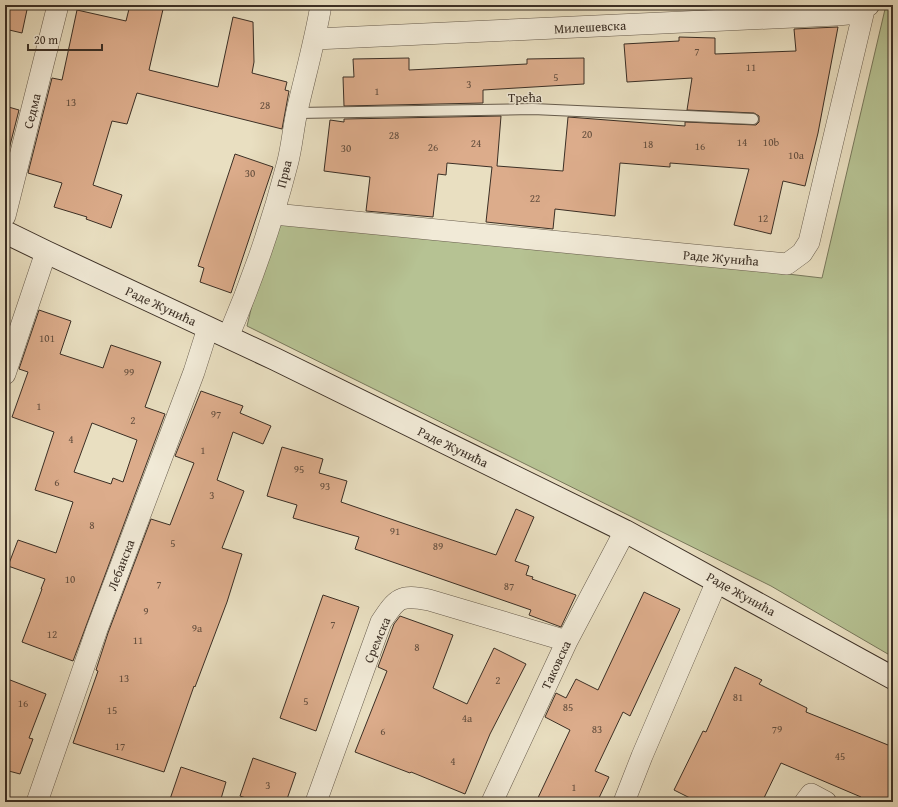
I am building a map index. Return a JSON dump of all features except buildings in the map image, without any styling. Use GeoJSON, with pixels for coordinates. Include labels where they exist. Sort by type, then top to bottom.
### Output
{"type":"FeatureCollection","features":[{"type":"Feature","properties":{"kind":"main road","name":"Раде Жунића"},"geometry":{"type":"LineString","coordinates":[[5,232],[218,332],[625,531],[893,678]]}},
{"type":"Feature","properties":{"kind":"street","name":"Седма"},"geometry":{"type":"LineString","coordinates":[[5,216],[58,5]]}},
{"type":"Feature","properties":{"kind":"street","name":"Прва"},"geometry":{"type":"LineString","coordinates":[[218,332],[245,295],[274,214],[288,163],[297,113],[322,5]]}},
{"type":"Feature","properties":{"kind":"street","name":"Милешевска"},"geometry":{"type":"LineString","coordinates":[[315,39],[855,14],[866,7]]}},
{"type":"Feature","properties":{"kind":"street","name":"Раде Жунића"},"geometry":{"type":"LineString","coordinates":[[274,214],[787,264],[802,253],[810,242],[866,7]]}},
{"type":"Feature","properties":{"kind":"street"},"geometry":{"type":"LineString","coordinates":[[5,374],[46,252]]}},
{"type":"Feature","properties":{"kind":"street","name":"Лебанска"},"geometry":{"type":"LineString","coordinates":[[37,802],[98,629],[194,372],[218,332]]}},
{"type":"Feature","properties":{"kind":"street","name":"Таковска"},"geometry":{"type":"LineString","coordinates":[[492,802],[567,641],[625,531]]}},
{"type":"Feature","properties":{"kind":"street"},"geometry":{"type":"LineString","coordinates":[[624,802],[642,756],[717,581]]}},
{"type":"Feature","properties":{"kind":"street","name":"Сремска"},"geometry":{"type":"LineString","coordinates":[[316,802],[381,622],[392,606],[400,600],[411,596],[428,600],[567,641]]}},
{"type":"Feature","properties":{"kind":"lane","name":"Трећа"},"geometry":{"type":"LineString","coordinates":[[297,113],[533,109],[754,119]]}},
{"type":"Feature","properties":{"kind":"green space"},"geometry":{"type":"Polygon","coordinates":[[[886,5],[893,5],[893,657],[771,586],[247,326],[274,214],[822,278],[886,5]]]}}]}
